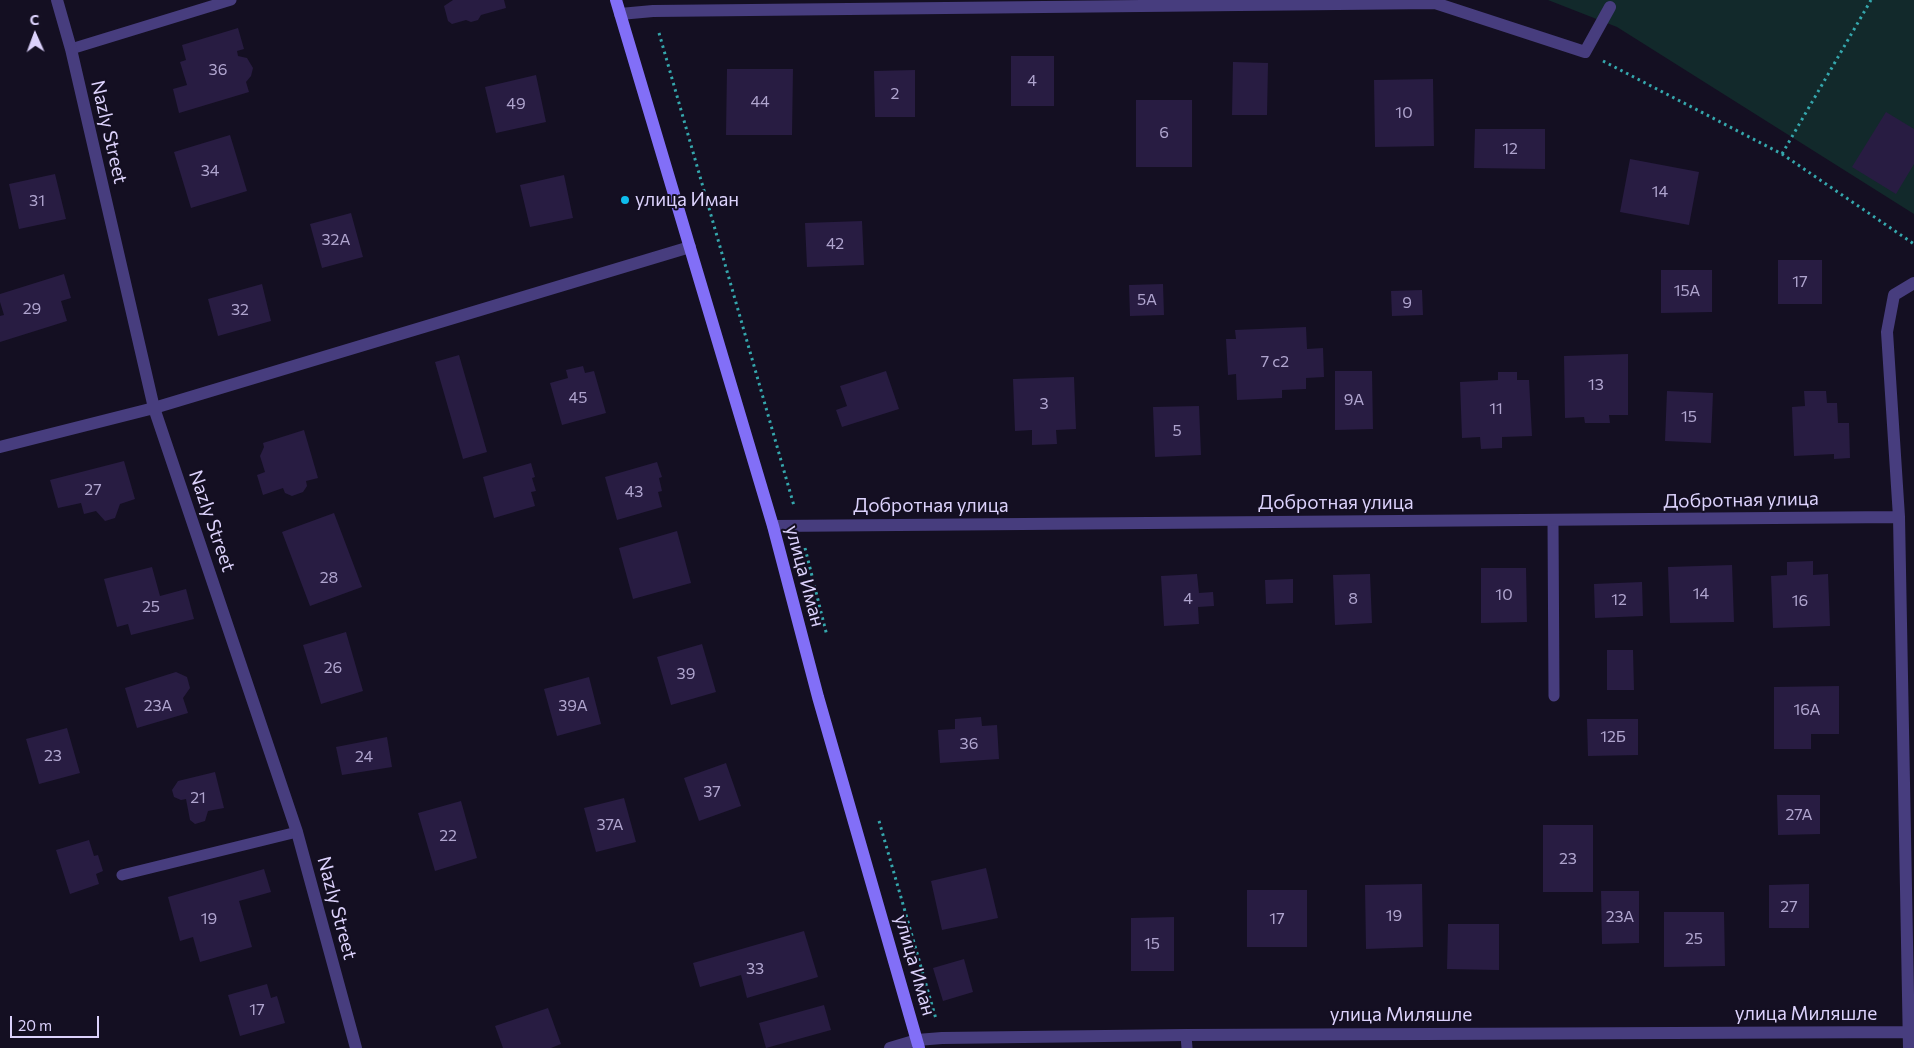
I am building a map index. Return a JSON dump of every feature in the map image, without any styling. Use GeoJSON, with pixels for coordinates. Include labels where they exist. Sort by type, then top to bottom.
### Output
{"type":"FeatureCollection","features":[{"type":"Feature","properties":{"kind":"street","name":"Nazly Street"},"geometry":{"type":"LineString","coordinates":[[57,0],[71,50],[154,408],[297,832],[356,1048]]}},
{"type":"Feature","properties":{"kind":"street","name":"улица Иман"},"geometry":{"type":"LineString","coordinates":[[616,0],[773,526],[818,697],[918,1044]]}},
{"type":"Feature","properties":{"kind":"street"},"geometry":{"type":"LineString","coordinates":[[620,14],[653,11],[1435,3],[1585,52],[1610,7]]}},
{"type":"Feature","properties":{"kind":"street"},"geometry":{"type":"LineString","coordinates":[[0,446],[154,408],[690,247]]}},
{"type":"Feature","properties":{"kind":"street"},"geometry":{"type":"LineString","coordinates":[[1909,1048],[1911,1032],[1899,517],[1887,332],[1894,295],[1914,282]]}},
{"type":"Feature","properties":{"kind":"street","name":"Добротная улица"},"geometry":{"type":"LineString","coordinates":[[773,526],[1899,517]]}},
{"type":"Feature","properties":{"kind":"street","name":"улица Миляшле"},"geometry":{"type":"LineString","coordinates":[[890,1048],[942,1038],[1186,1042],[1911,1032]]}},
{"type":"Feature","properties":{"kind":"lane"},"geometry":{"type":"LineString","coordinates":[[71,50],[231,0]]}},
{"type":"Feature","properties":{"kind":"lane"},"geometry":{"type":"LineString","coordinates":[[1553,520],[1554,696]]}},
{"type":"Feature","properties":{"kind":"lane"},"geometry":{"type":"LineString","coordinates":[[122,875],[297,832]]}},
{"type":"Feature","properties":{"kind":"path"},"geometry":{"type":"LineString","coordinates":[[1782,154],[1871,0]]}},
{"type":"Feature","properties":{"kind":"path"},"geometry":{"type":"LineString","coordinates":[[1585,52],[1782,154],[1914,244]]}},
{"type":"Feature","properties":{"kind":"green space"},"geometry":{"type":"Polygon","coordinates":[[[1548,0],[1914,0],[1914,214],[1617,27],[1548,0]]]}},
{"type":"Feature","properties":{"kind":"building"},"geometry":{"type":"Polygon","coordinates":[[[453,0],[504,0],[506,8],[481,15],[478,20],[471,22],[466,20],[452,24],[448,21],[444,6],[453,0]]]}},
{"type":"Feature","properties":{"kind":"building"},"geometry":{"type":"Polygon","coordinates":[[[238,28],[244,49],[237,51],[238,56],[247,58],[253,68],[251,76],[246,82],[249,92],[179,113],[173,89],[187,85],[180,62],[186,60],[182,45],[238,28]]]}},
{"type":"Feature","properties":{"kind":"building"},"geometry":{"type":"Polygon","coordinates":[[[1011,56],[1054,56],[1054,106],[1011,106],[1011,56]]]}},
{"type":"Feature","properties":{"kind":"building"},"geometry":{"type":"Polygon","coordinates":[[[1233,62],[1268,63],[1267,115],[1232,115],[1233,62]]]}},
{"type":"Feature","properties":{"kind":"building"},"geometry":{"type":"Polygon","coordinates":[[[727,69],[793,69],[792,135],[726,135],[727,69]]]}},
{"type":"Feature","properties":{"kind":"building"},"geometry":{"type":"Polygon","coordinates":[[[915,70],[915,117],[875,117],[874,71],[915,70]]]}},
{"type":"Feature","properties":{"kind":"building"},"geometry":{"type":"Polygon","coordinates":[[[536,75],[546,122],[496,133],[485,87],[536,75]]]}},
{"type":"Feature","properties":{"kind":"building"},"geometry":{"type":"Polygon","coordinates":[[[1433,79],[1434,146],[1375,147],[1374,80],[1433,79]]]}},
{"type":"Feature","properties":{"kind":"building"},"geometry":{"type":"Polygon","coordinates":[[[1136,100],[1192,100],[1192,167],[1136,167],[1136,100]]]}},
{"type":"Feature","properties":{"kind":"building"},"geometry":{"type":"Polygon","coordinates":[[[1886,112],[1914,129],[1914,164],[1896,194],[1852,167],[1886,112]]]}},
{"type":"Feature","properties":{"kind":"building"},"geometry":{"type":"Polygon","coordinates":[[[1475,129],[1545,129],[1545,169],[1474,168],[1475,129]]]}},
{"type":"Feature","properties":{"kind":"building"},"geometry":{"type":"Polygon","coordinates":[[[230,135],[247,191],[191,208],[174,152],[230,135]]]}},
{"type":"Feature","properties":{"kind":"building"},"geometry":{"type":"Polygon","coordinates":[[[1630,159],[1699,172],[1689,225],[1620,212],[1630,159]]]}},
{"type":"Feature","properties":{"kind":"building"},"geometry":{"type":"Polygon","coordinates":[[[55,174],[66,219],[19,229],[9,184],[55,174]]]}},
{"type":"Feature","properties":{"kind":"building"},"geometry":{"type":"Polygon","coordinates":[[[564,175],[573,218],[530,227],[520,185],[564,175]]]}},
{"type":"Feature","properties":{"kind":"building"},"geometry":{"type":"Polygon","coordinates":[[[351,213],[363,257],[322,268],[310,224],[351,213]]]}},
{"type":"Feature","properties":{"kind":"building"},"geometry":{"type":"Polygon","coordinates":[[[862,221],[864,265],[807,267],[805,223],[862,221]]]}},
{"type":"Feature","properties":{"kind":"building"},"geometry":{"type":"Polygon","coordinates":[[[1778,260],[1822,260],[1822,304],[1778,304],[1778,260]]]}},
{"type":"Feature","properties":{"kind":"building"},"geometry":{"type":"Polygon","coordinates":[[[1661,270],[1712,270],[1712,312],[1661,313],[1661,270]]]}},
{"type":"Feature","properties":{"kind":"building"},"geometry":{"type":"Polygon","coordinates":[[[64,274],[71,298],[61,301],[67,321],[0,342],[0,316],[4,315],[0,294],[64,274]]]}},
{"type":"Feature","properties":{"kind":"building"},"geometry":{"type":"Polygon","coordinates":[[[262,284],[271,321],[218,336],[208,299],[262,284]]]}},
{"type":"Feature","properties":{"kind":"building"},"geometry":{"type":"Polygon","coordinates":[[[1163,284],[1164,315],[1130,316],[1129,285],[1163,284]]]}},
{"type":"Feature","properties":{"kind":"building"},"geometry":{"type":"Polygon","coordinates":[[[1422,290],[1423,315],[1392,316],[1391,291],[1422,290]]]}},
{"type":"Feature","properties":{"kind":"building"},"geometry":{"type":"Polygon","coordinates":[[[1306,327],[1307,349],[1323,348],[1324,377],[1306,378],[1306,389],[1282,390],[1282,398],[1237,400],[1236,374],[1228,375],[1226,339],[1236,339],[1235,330],[1306,327]]]}},
{"type":"Feature","properties":{"kind":"building"},"geometry":{"type":"Polygon","coordinates":[[[1628,354],[1628,415],[1609,415],[1610,423],[1585,423],[1584,417],[1565,418],[1564,356],[1628,354]]]}},
{"type":"Feature","properties":{"kind":"building"},"geometry":{"type":"Polygon","coordinates":[[[459,355],[487,452],[463,459],[435,362],[459,355]]]}},
{"type":"Feature","properties":{"kind":"building"},"geometry":{"type":"Polygon","coordinates":[[[583,366],[585,373],[594,371],[606,413],[562,425],[550,383],[568,378],[566,370],[583,366]]]}},
{"type":"Feature","properties":{"kind":"building"},"geometry":{"type":"Polygon","coordinates":[[[886,371],[899,409],[842,427],[836,410],[847,406],[840,386],[886,371]]]}},
{"type":"Feature","properties":{"kind":"building"},"geometry":{"type":"Polygon","coordinates":[[[1335,371],[1372,371],[1373,429],[1335,430],[1335,371]]]}},
{"type":"Feature","properties":{"kind":"building"},"geometry":{"type":"Polygon","coordinates":[[[1498,372],[1517,372],[1517,380],[1529,380],[1532,436],[1502,437],[1502,448],[1481,449],[1480,437],[1462,438],[1460,382],[1498,380],[1498,372]]]}},
{"type":"Feature","properties":{"kind":"building"},"geometry":{"type":"Polygon","coordinates":[[[1074,377],[1076,429],[1056,430],[1057,444],[1032,445],[1032,430],[1015,431],[1013,379],[1074,377]]]}},
{"type":"Feature","properties":{"kind":"building"},"geometry":{"type":"Polygon","coordinates":[[[1667,391],[1713,393],[1711,443],[1665,441],[1667,391]]]}},
{"type":"Feature","properties":{"kind":"building"},"geometry":{"type":"Polygon","coordinates":[[[1804,391],[1826,391],[1827,403],[1837,403],[1838,423],[1849,423],[1850,458],[1834,459],[1834,454],[1794,456],[1792,407],[1805,406],[1804,391]]]}},
{"type":"Feature","properties":{"kind":"building"},"geometry":{"type":"Polygon","coordinates":[[[1199,406],[1201,455],[1155,457],[1153,407],[1199,406]]]}},
{"type":"Feature","properties":{"kind":"building"},"geometry":{"type":"Polygon","coordinates":[[[304,430],[318,478],[306,481],[307,486],[303,492],[292,496],[285,493],[283,488],[263,495],[257,475],[265,472],[260,456],[264,447],[263,443],[304,430]]]}},
{"type":"Feature","properties":{"kind":"building"},"geometry":{"type":"Polygon","coordinates":[[[124,461],[135,499],[120,504],[115,518],[105,521],[96,511],[84,514],[81,503],[58,508],[50,480],[124,461]]]}},
{"type":"Feature","properties":{"kind":"building"},"geometry":{"type":"Polygon","coordinates":[[[657,462],[662,477],[659,478],[662,491],[658,492],[662,507],[617,520],[605,477],[657,462]]]}},
{"type":"Feature","properties":{"kind":"building"},"geometry":{"type":"Polygon","coordinates":[[[531,463],[535,477],[532,478],[536,491],[531,492],[535,506],[494,518],[483,477],[531,463]]]}},
{"type":"Feature","properties":{"kind":"building"},"geometry":{"type":"Polygon","coordinates":[[[334,513],[362,587],[310,606],[282,532],[334,513]]]}},
{"type":"Feature","properties":{"kind":"building"},"geometry":{"type":"Polygon","coordinates":[[[677,531],[691,583],[633,599],[619,548],[677,531]]]}},
{"type":"Feature","properties":{"kind":"building"},"geometry":{"type":"Polygon","coordinates":[[[1813,561],[1813,575],[1828,574],[1830,626],[1773,628],[1771,576],[1787,575],[1787,562],[1813,561]]]}},
{"type":"Feature","properties":{"kind":"building"},"geometry":{"type":"Polygon","coordinates":[[[1732,565],[1734,622],[1670,623],[1668,567],[1732,565]]]}},
{"type":"Feature","properties":{"kind":"building"},"geometry":{"type":"Polygon","coordinates":[[[152,567],[160,596],[186,589],[194,619],[131,635],[128,624],[117,627],[104,579],[152,567]]]}},
{"type":"Feature","properties":{"kind":"building"},"geometry":{"type":"Polygon","coordinates":[[[1481,568],[1526,568],[1527,622],[1481,623],[1481,568]]]}},
{"type":"Feature","properties":{"kind":"building"},"geometry":{"type":"Polygon","coordinates":[[[1197,574],[1199,593],[1213,592],[1214,606],[1198,607],[1199,624],[1164,626],[1161,576],[1197,574]]]}},
{"type":"Feature","properties":{"kind":"building"},"geometry":{"type":"Polygon","coordinates":[[[1370,574],[1372,623],[1335,625],[1333,575],[1370,574]]]}},
{"type":"Feature","properties":{"kind":"building"},"geometry":{"type":"Polygon","coordinates":[[[1293,579],[1293,603],[1266,604],[1265,580],[1293,579]]]}},
{"type":"Feature","properties":{"kind":"building"},"geometry":{"type":"Polygon","coordinates":[[[1642,582],[1643,616],[1595,618],[1594,584],[1642,582]]]}},
{"type":"Feature","properties":{"kind":"building"},"geometry":{"type":"Polygon","coordinates":[[[346,632],[363,691],[321,704],[303,645],[346,632]]]}},
{"type":"Feature","properties":{"kind":"building"},"geometry":{"type":"Polygon","coordinates":[[[702,644],[716,692],[671,705],[657,657],[702,644]]]}},
{"type":"Feature","properties":{"kind":"building"},"geometry":{"type":"Polygon","coordinates":[[[1607,650],[1633,650],[1634,690],[1607,690],[1607,650]]]}},
{"type":"Feature","properties":{"kind":"building"},"geometry":{"type":"Polygon","coordinates":[[[176,672],[187,677],[190,688],[183,698],[188,713],[137,728],[125,688],[176,672]]]}},
{"type":"Feature","properties":{"kind":"building"},"geometry":{"type":"Polygon","coordinates":[[[589,677],[601,724],[557,736],[544,689],[589,677]]]}},
{"type":"Feature","properties":{"kind":"building"},"geometry":{"type":"Polygon","coordinates":[[[1839,686],[1839,734],[1811,734],[1811,749],[1774,749],[1774,687],[1839,686]]]}},
{"type":"Feature","properties":{"kind":"building"},"geometry":{"type":"Polygon","coordinates":[[[981,717],[982,726],[997,725],[999,759],[940,763],[938,730],[955,729],[955,719],[981,717]]]}},
{"type":"Feature","properties":{"kind":"building"},"geometry":{"type":"Polygon","coordinates":[[[1587,719],[1638,719],[1638,755],[1588,756],[1587,719]]]}},
{"type":"Feature","properties":{"kind":"building"},"geometry":{"type":"Polygon","coordinates":[[[67,728],[80,773],[39,784],[26,739],[67,728]]]}},
{"type":"Feature","properties":{"kind":"building"},"geometry":{"type":"Polygon","coordinates":[[[387,737],[392,767],[342,775],[336,747],[387,737]]]}},
{"type":"Feature","properties":{"kind":"building"},"geometry":{"type":"Polygon","coordinates":[[[726,763],[741,806],[699,821],[684,778],[726,763]]]}},
{"type":"Feature","properties":{"kind":"building"},"geometry":{"type":"Polygon","coordinates":[[[215,772],[224,808],[208,811],[205,821],[195,824],[190,820],[186,799],[181,800],[174,797],[172,790],[178,781],[215,772]]]}},
{"type":"Feature","properties":{"kind":"building"},"geometry":{"type":"Polygon","coordinates":[[[1777,795],[1820,795],[1820,834],[1778,835],[1777,795]]]}},
{"type":"Feature","properties":{"kind":"building"},"geometry":{"type":"Polygon","coordinates":[[[624,798],[636,842],[596,852],[584,808],[624,798]]]}},
{"type":"Feature","properties":{"kind":"building"},"geometry":{"type":"Polygon","coordinates":[[[461,801],[477,858],[435,871],[418,813],[461,801]]]}},
{"type":"Feature","properties":{"kind":"building"},"geometry":{"type":"Polygon","coordinates":[[[1543,825],[1593,825],[1593,892],[1543,892],[1543,825]]]}},
{"type":"Feature","properties":{"kind":"building"},"geometry":{"type":"Polygon","coordinates":[[[89,840],[94,856],[98,855],[103,871],[96,874],[99,884],[70,894],[56,850],[89,840]]]}},
{"type":"Feature","properties":{"kind":"building"},"geometry":{"type":"Polygon","coordinates":[[[986,868],[998,918],[942,930],[931,881],[986,868]]]}},
{"type":"Feature","properties":{"kind":"building"},"geometry":{"type":"Polygon","coordinates":[[[264,869],[271,892],[239,901],[252,947],[200,962],[193,937],[180,941],[168,897],[264,869]]]}},
{"type":"Feature","properties":{"kind":"building"},"geometry":{"type":"Polygon","coordinates":[[[1422,884],[1423,947],[1366,949],[1365,885],[1422,884]]]}},
{"type":"Feature","properties":{"kind":"building"},"geometry":{"type":"Polygon","coordinates":[[[1809,884],[1809,928],[1769,928],[1769,885],[1809,884]]]}},
{"type":"Feature","properties":{"kind":"building"},"geometry":{"type":"Polygon","coordinates":[[[1247,890],[1307,890],[1307,947],[1247,947],[1247,890]]]}},
{"type":"Feature","properties":{"kind":"building"},"geometry":{"type":"Polygon","coordinates":[[[1601,891],[1639,891],[1639,943],[1602,944],[1601,891]]]}},
{"type":"Feature","properties":{"kind":"building"},"geometry":{"type":"Polygon","coordinates":[[[1664,912],[1724,912],[1725,966],[1664,967],[1664,912]]]}},
{"type":"Feature","properties":{"kind":"building"},"geometry":{"type":"Polygon","coordinates":[[[1174,917],[1174,971],[1131,971],[1131,918],[1174,917]]]}},
{"type":"Feature","properties":{"kind":"building"},"geometry":{"type":"Polygon","coordinates":[[[1448,924],[1499,924],[1499,970],[1447,969],[1448,924]]]}},
{"type":"Feature","properties":{"kind":"building"},"geometry":{"type":"Polygon","coordinates":[[[804,931],[818,977],[747,998],[741,975],[700,987],[693,963],[804,931]]]}},
{"type":"Feature","properties":{"kind":"building"},"geometry":{"type":"Polygon","coordinates":[[[964,959],[973,992],[943,1001],[933,968],[964,959]]]}},
{"type":"Feature","properties":{"kind":"building"},"geometry":{"type":"Polygon","coordinates":[[[267,984],[271,998],[277,996],[285,1023],[240,1036],[228,995],[267,984]]]}},
{"type":"Feature","properties":{"kind":"building"},"geometry":{"type":"Polygon","coordinates":[[[824,1005],[831,1030],[766,1048],[759,1023],[824,1005]]]}},
{"type":"Feature","properties":{"kind":"building"},"geometry":{"type":"Polygon","coordinates":[[[548,1008],[561,1044],[551,1048],[503,1048],[495,1026],[548,1008]]]}},
{"type":"Feature","properties":{"kind":"place","name":"улица Иман"},"geometry":{"type":"Point","coordinates":[625,200]}}]}
